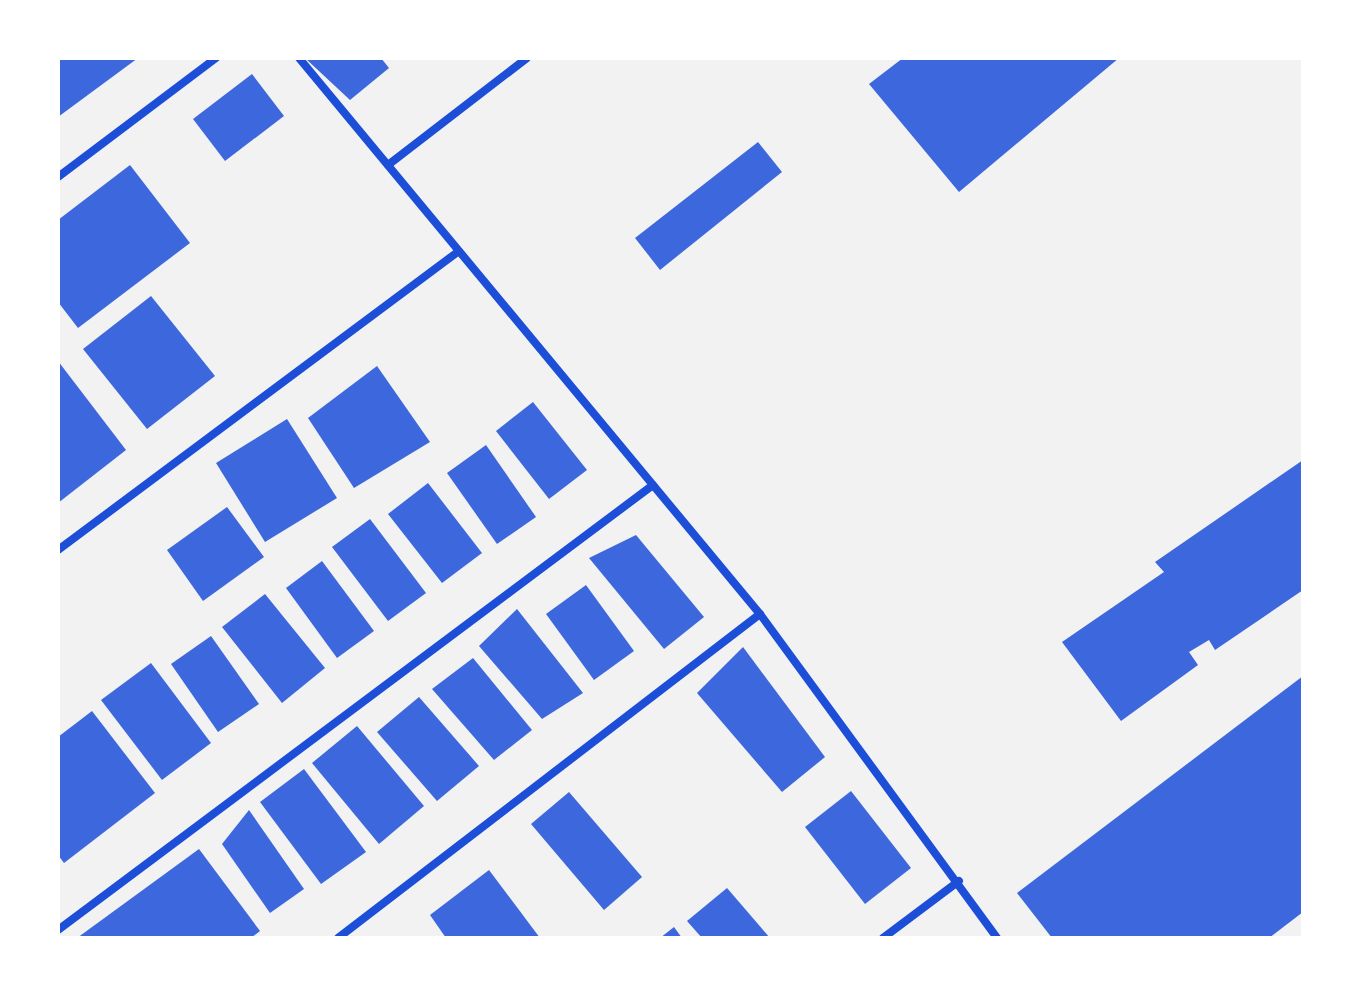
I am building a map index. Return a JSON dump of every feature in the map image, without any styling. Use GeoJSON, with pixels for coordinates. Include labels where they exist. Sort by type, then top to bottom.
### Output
{"type":"FeatureCollection","features":[{"type":"Feature","properties":{"kind":"street"},"geometry":{"type":"LineString","coordinates":[[58,177],[216,58]]}},
{"type":"Feature","properties":{"kind":"street"},"geometry":{"type":"LineString","coordinates":[[299,58],[760,614],[959,881],[997,938]]}},
{"type":"Feature","properties":{"kind":"street"},"geometry":{"type":"LineString","coordinates":[[388,165],[527,58]]}},
{"type":"Feature","properties":{"kind":"street"},"geometry":{"type":"LineString","coordinates":[[58,550],[459,251]]}},
{"type":"Feature","properties":{"kind":"street"},"geometry":{"type":"LineString","coordinates":[[58,930],[653,485]]}},
{"type":"Feature","properties":{"kind":"street"},"geometry":{"type":"LineString","coordinates":[[338,938],[760,614]]}},
{"type":"Feature","properties":{"kind":"street"},"geometry":{"type":"LineString","coordinates":[[883,938],[959,881]]}},
{"type":"Feature","properties":{"kind":"building"},"geometry":{"type":"Polygon","coordinates":[[[58,58],[138,58],[58,117],[58,58]]]}},
{"type":"Feature","properties":{"kind":"building"},"geometry":{"type":"Polygon","coordinates":[[[305,58],[381,58],[389,68],[350,100],[305,58]]]}},
{"type":"Feature","properties":{"kind":"building"},"geometry":{"type":"Polygon","coordinates":[[[903,58],[1119,58],[959,192],[869,84],[903,58]]]}},
{"type":"Feature","properties":{"kind":"building"},"geometry":{"type":"Polygon","coordinates":[[[252,74],[284,116],[225,161],[193,119],[252,74]]]}},
{"type":"Feature","properties":{"kind":"building"},"geometry":{"type":"Polygon","coordinates":[[[758,142],[782,172],[660,270],[635,238],[758,142]]]}},
{"type":"Feature","properties":{"kind":"building"},"geometry":{"type":"Polygon","coordinates":[[[130,165],[190,243],[78,328],[58,302],[58,220],[130,165]]]}},
{"type":"Feature","properties":{"kind":"building"},"geometry":{"type":"Polygon","coordinates":[[[151,296],[215,376],[147,429],[83,349],[151,296]]]}},
{"type":"Feature","properties":{"kind":"building"},"geometry":{"type":"Polygon","coordinates":[[[58,361],[126,450],[58,503],[58,361]]]}},
{"type":"Feature","properties":{"kind":"building"},"geometry":{"type":"Polygon","coordinates":[[[377,366],[430,442],[354,488],[308,418],[377,366]]]}},
{"type":"Feature","properties":{"kind":"building"},"geometry":{"type":"Polygon","coordinates":[[[533,402],[587,470],[549,499],[496,431],[533,402]]]}},
{"type":"Feature","properties":{"kind":"building"},"geometry":{"type":"Polygon","coordinates":[[[287,419],[337,498],[265,542],[216,463],[287,419]]]}},
{"type":"Feature","properties":{"kind":"building"},"geometry":{"type":"Polygon","coordinates":[[[486,445],[536,517],[497,544],[447,473],[486,445]]]}},
{"type":"Feature","properties":{"kind":"building"},"geometry":{"type":"Polygon","coordinates":[[[1303,460],[1303,590],[1215,650],[1209,640],[1189,652],[1198,665],[1121,721],[1062,642],[1164,572],[1155,562],[1303,460]]]}},
{"type":"Feature","properties":{"kind":"building"},"geometry":{"type":"Polygon","coordinates":[[[428,483],[482,553],[442,583],[388,514],[428,483]]]}},
{"type":"Feature","properties":{"kind":"building"},"geometry":{"type":"Polygon","coordinates":[[[227,507],[264,557],[203,601],[167,550],[227,507]]]}},
{"type":"Feature","properties":{"kind":"building"},"geometry":{"type":"Polygon","coordinates":[[[370,519],[426,593],[388,621],[332,547],[370,519]]]}},
{"type":"Feature","properties":{"kind":"building"},"geometry":{"type":"Polygon","coordinates":[[[636,535],[704,617],[664,649],[589,558],[636,535]]]}},
{"type":"Feature","properties":{"kind":"building"},"geometry":{"type":"Polygon","coordinates":[[[322,561],[374,631],[337,658],[286,588],[322,561]]]}},
{"type":"Feature","properties":{"kind":"building"},"geometry":{"type":"Polygon","coordinates":[[[586,585],[634,651],[594,680],[546,614],[586,585]]]}},
{"type":"Feature","properties":{"kind":"building"},"geometry":{"type":"Polygon","coordinates":[[[265,594],[325,668],[282,703],[222,627],[265,594]]]}},
{"type":"Feature","properties":{"kind":"building"},"geometry":{"type":"Polygon","coordinates":[[[517,609],[583,693],[542,719],[479,646],[517,609]]]}},
{"type":"Feature","properties":{"kind":"building"},"geometry":{"type":"Polygon","coordinates":[[[211,636],[259,704],[218,732],[171,664],[211,636]]]}},
{"type":"Feature","properties":{"kind":"building"},"geometry":{"type":"Polygon","coordinates":[[[743,647],[825,757],[782,792],[697,693],[743,647]]]}},
{"type":"Feature","properties":{"kind":"building"},"geometry":{"type":"Polygon","coordinates":[[[473,658],[532,730],[494,760],[432,689],[473,658]]]}},
{"type":"Feature","properties":{"kind":"building"},"geometry":{"type":"Polygon","coordinates":[[[151,663],[211,743],[162,780],[101,700],[151,663]]]}},
{"type":"Feature","properties":{"kind":"building"},"geometry":{"type":"Polygon","coordinates":[[[1303,676],[1303,912],[1269,938],[1052,938],[1017,893],[1303,676]]]}},
{"type":"Feature","properties":{"kind":"building"},"geometry":{"type":"Polygon","coordinates":[[[419,697],[479,766],[437,801],[377,732],[419,697]]]}},
{"type":"Feature","properties":{"kind":"building"},"geometry":{"type":"Polygon","coordinates":[[[92,711],[155,793],[64,863],[58,855],[58,737],[92,711]]]}},
{"type":"Feature","properties":{"kind":"building"},"geometry":{"type":"Polygon","coordinates":[[[357,726],[424,806],[379,844],[312,763],[357,726]]]}},
{"type":"Feature","properties":{"kind":"building"},"geometry":{"type":"Polygon","coordinates":[[[304,769],[366,852],[321,884],[260,802],[304,769]]]}},
{"type":"Feature","properties":{"kind":"building"},"geometry":{"type":"Polygon","coordinates":[[[851,791],[911,868],[865,904],[805,827],[851,791]]]}},
{"type":"Feature","properties":{"kind":"building"},"geometry":{"type":"Polygon","coordinates":[[[569,792],[642,877],[604,910],[531,824],[569,792]]]}},
{"type":"Feature","properties":{"kind":"building"},"geometry":{"type":"Polygon","coordinates":[[[249,810],[304,889],[270,913],[222,844],[249,810]]]}},
{"type":"Feature","properties":{"kind":"building"},"geometry":{"type":"Polygon","coordinates":[[[199,849],[260,931],[251,938],[77,938],[199,849]]]}},
{"type":"Feature","properties":{"kind":"building"},"geometry":{"type":"Polygon","coordinates":[[[489,870],[540,938],[446,938],[430,915],[489,870]]]}},
{"type":"Feature","properties":{"kind":"building"},"geometry":{"type":"Polygon","coordinates":[[[727,888],[770,938],[702,938],[687,921],[727,888]]]}},
{"type":"Feature","properties":{"kind":"building"},"geometry":{"type":"Polygon","coordinates":[[[674,927],[682,938],[660,938],[674,927]]]}}]}
